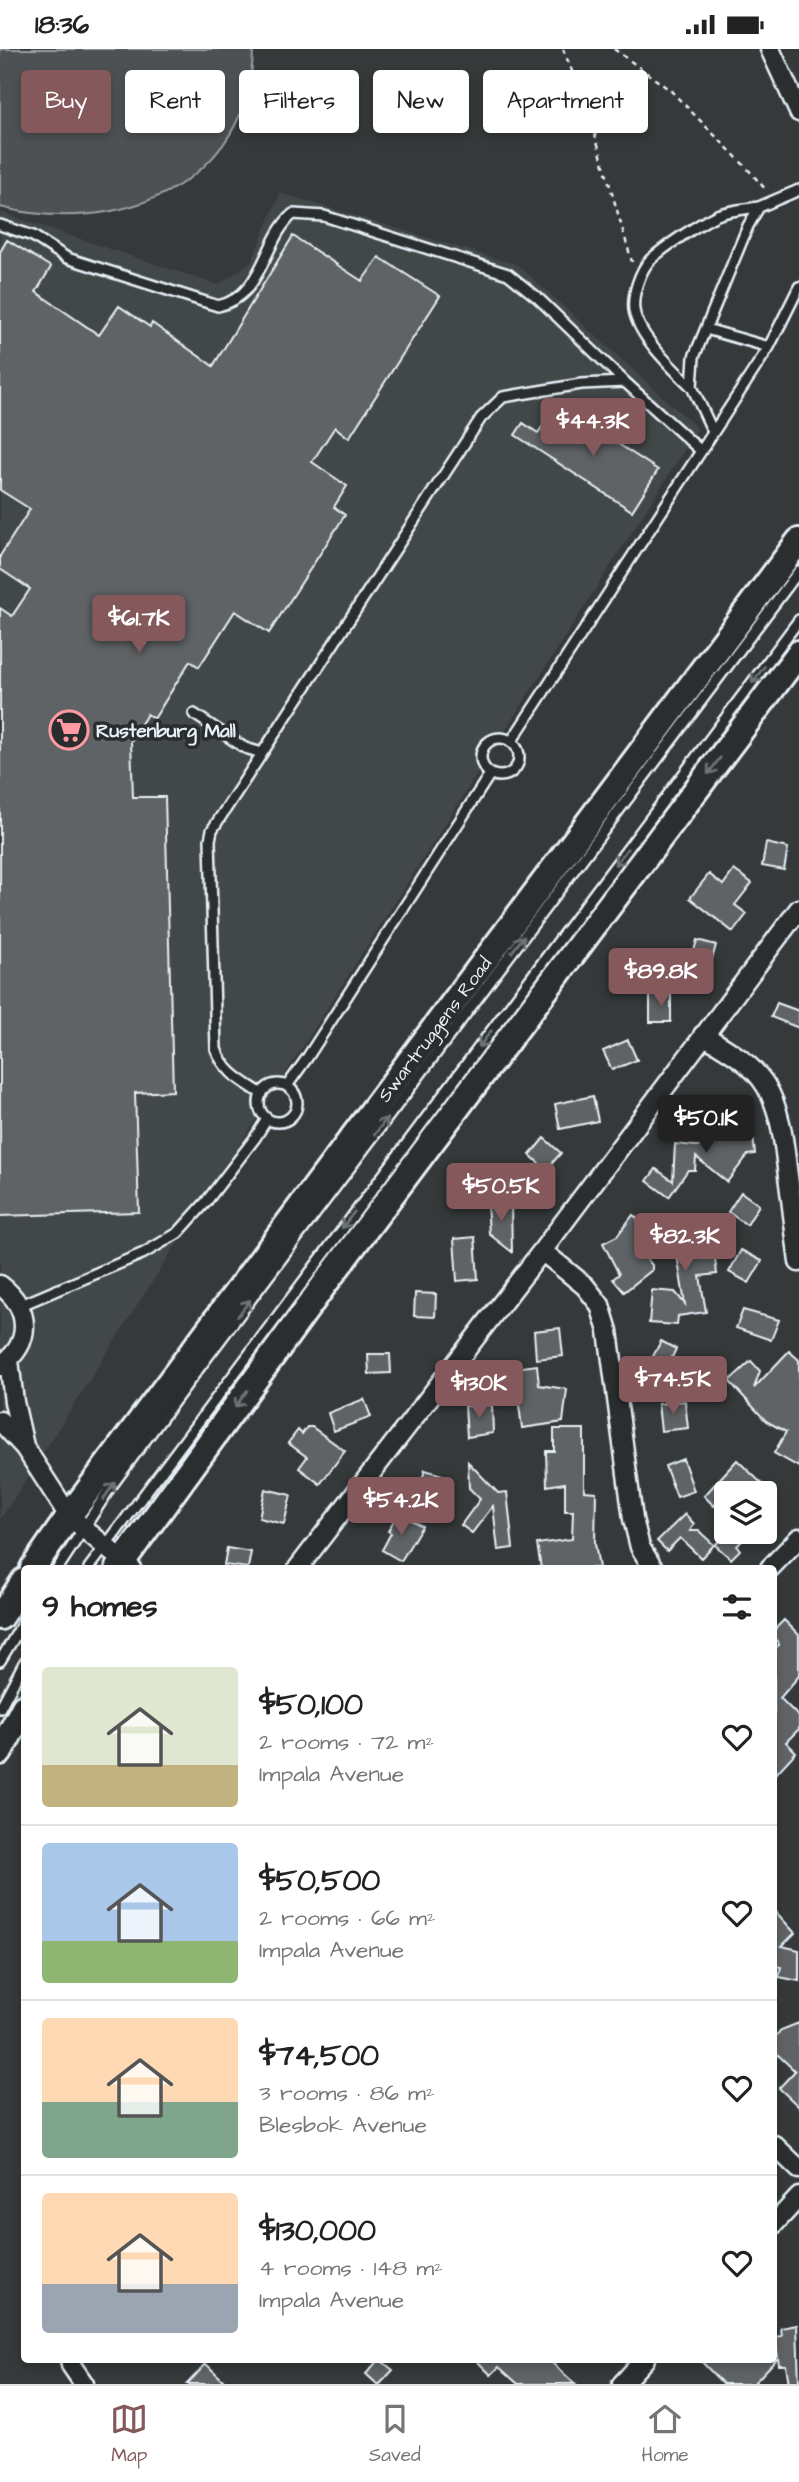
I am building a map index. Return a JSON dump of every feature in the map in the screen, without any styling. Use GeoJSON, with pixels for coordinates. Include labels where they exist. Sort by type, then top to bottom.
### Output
{"type":"FeatureCollection","features":[{"type":"Feature","properties":{"kind":"main road","name":"Swartruggens Road"},"geometry":{"type":"LineString","coordinates":[[36,1565],[77,1522],[799,541]]}},
{"type":"Feature","properties":{"kind":"main road"},"geometry":{"type":"LineString","coordinates":[[120,1561],[799,653]]}},
{"type":"Feature","properties":{"kind":"main road"},"geometry":{"type":"LineString","coordinates":[[0,1617],[21,1586]]}},
{"type":"Feature","properties":{"kind":"main road"},"geometry":{"type":"LineString","coordinates":[[0,1752],[21,1713]]}},
{"type":"Feature","properties":{"kind":"street"},"geometry":{"type":"LineString","coordinates":[[770,49],[799,112]]}},
{"type":"Feature","properties":{"kind":"street"},"geometry":{"type":"LineString","coordinates":[[300,1565],[542,1251],[799,909]]}},
{"type":"Feature","properties":{"kind":"street"},"geometry":{"type":"LineString","coordinates":[[703,1035],[745,1063],[765,1084],[774,1104],[781,1129],[799,1262]]}},
{"type":"Feature","properties":{"kind":"street"},"geometry":{"type":"LineString","coordinates":[[542,1251],[585,1286],[600,1305],[608,1331],[633,1519],[640,1547],[651,1565]]}},
{"type":"Feature","properties":{"kind":"street"},"geometry":{"type":"LineString","coordinates":[[0,1286],[11,1293],[24,1319],[19,1348],[5,1363],[25,1448]]}},
{"type":"Feature","properties":{"kind":"street"},"geometry":{"type":"LineString","coordinates":[[0,1420],[25,1448],[77,1522],[120,1561]]}},
{"type":"Feature","properties":{"kind":"street"},"geometry":{"type":"LineString","coordinates":[[774,1565],[799,1538]]}},
{"type":"Feature","properties":{"kind":"street"},"geometry":{"type":"LineString","coordinates":[[777,2148],[799,2169]]}},
{"type":"Feature","properties":{"kind":"street"},"geometry":{"type":"LineString","coordinates":[[777,2221],[799,2197]]}},
{"type":"Feature","properties":{"kind":"street"},"geometry":{"type":"LineString","coordinates":[[71,2363],[84,2384]]}},
{"type":"Feature","properties":{"kind":"street"},"geometry":{"type":"LineString","coordinates":[[622,2384],[641,2363]]}},
{"type":"Feature","properties":{"kind":"lane"},"geometry":{"type":"LineString","coordinates":[[713,432],[692,387],[660,356],[643,330],[634,312],[635,290],[649,261],[692,230],[719,214],[759,207],[799,190]]}},
{"type":"Feature","properties":{"kind":"lane"},"geometry":{"type":"LineString","coordinates":[[692,387],[694,357],[748,226],[759,207]]}},
{"type":"Feature","properties":{"kind":"lane"},"geometry":{"type":"LineString","coordinates":[[0,225],[33,236],[66,258],[218,306],[230,303],[246,290],[266,261],[285,221],[293,213],[324,216],[508,274],[538,298],[701,451]]}},
{"type":"Feature","properties":{"kind":"lane"},"geometry":{"type":"LineString","coordinates":[[511,742],[769,347],[799,287]]}},
{"type":"Feature","properties":{"kind":"lane"},"geometry":{"type":"LineString","coordinates":[[706,329],[769,347]]}},
{"type":"Feature","properties":{"kind":"lane"},"geometry":{"type":"LineString","coordinates":[[262,1094],[230,1073],[223,1066],[216,1049],[210,840],[212,830],[481,418],[492,406],[503,397],[532,391],[580,384],[625,382]]}},
{"type":"Feature","properties":{"kind":"lane"},"geometry":{"type":"LineString","coordinates":[[59,1565],[77,1522],[112,1485],[799,571]]}},
{"type":"Feature","properties":{"kind":"lane"},"geometry":{"type":"LineString","coordinates":[[102,1565],[120,1561],[799,620]]}},
{"type":"Feature","properties":{"kind":"lane"},"geometry":{"type":"LineString","coordinates":[[194,714],[245,748],[262,753]]}},
{"type":"Feature","properties":{"kind":"lane"},"geometry":{"type":"LineString","coordinates":[[502,738],[511,742],[519,756],[516,768],[506,775],[490,774],[482,763],[485,745],[502,738]]}},
{"type":"Feature","properties":{"kind":"lane"},"geometry":{"type":"LineString","coordinates":[[287,1086],[490,774]]}},
{"type":"Feature","properties":{"kind":"lane"},"geometry":{"type":"LineString","coordinates":[[274,1084],[287,1086],[296,1095],[294,1114],[285,1122],[267,1119],[260,1109],[262,1094],[274,1084]]}},
{"type":"Feature","properties":{"kind":"lane"},"geometry":{"type":"LineString","coordinates":[[19,1305],[144,1253],[178,1233],[256,1138],[267,1119]]}},
{"type":"Feature","properties":{"kind":"lane"},"geometry":{"type":"LineString","coordinates":[[0,1661],[21,1626]]}},
{"type":"Feature","properties":{"kind":"lane"},"geometry":{"type":"LineString","coordinates":[[0,1708],[21,1669]]}},
{"type":"Feature","properties":{"kind":"path"},"geometry":{"type":"LineString","coordinates":[[563,49],[588,110],[632,260],[635,290]]}},
{"type":"Feature","properties":{"kind":"path"},"geometry":{"type":"LineString","coordinates":[[614,49],[670,90],[746,167],[774,200]]}},
{"type":"Feature","properties":{"kind":"shaded area"},"geometry":{"type":"Polygon","coordinates":[[[0,49],[253,49],[250,70],[239,70],[239,112],[229,136],[203,167],[170,191],[131,206],[89,214],[44,214],[0,207],[0,49]]]}},
{"type":"Feature","properties":{"kind":"shaded area"},"geometry":{"type":"Polygon","coordinates":[[[280,193],[518,265],[698,429],[0,1520],[0,212],[218,285],[252,261],[280,193]]]}},
{"type":"Feature","properties":{"kind":"building","name":"Rustenburg Mall"},"geometry":{"type":"Polygon","coordinates":[[[293,236],[362,281],[379,257],[440,296],[349,438],[335,427],[312,462],[347,486],[334,507],[345,515],[269,633],[235,611],[199,667],[190,661],[154,719],[147,714],[131,741],[133,797],[165,797],[173,1091],[135,1093],[139,1212],[0,1216],[0,608],[12,616],[30,589],[0,569],[0,556],[30,509],[0,490],[0,252],[7,240],[51,267],[36,292],[99,335],[119,306],[150,327],[152,323],[213,366],[293,236]]]}},
{"type":"Feature","properties":{"kind":"building"},"geometry":{"type":"Polygon","coordinates":[[[571,413],[658,470],[632,511],[515,435],[523,423],[538,433],[550,415],[564,424],[571,413]]]}},
{"type":"Feature","properties":{"kind":"building"},"geometry":{"type":"Polygon","coordinates":[[[766,843],[788,848],[784,870],[762,866],[766,843]]]}},
{"type":"Feature","properties":{"kind":"building"},"geometry":{"type":"Polygon","coordinates":[[[734,870],[752,883],[735,905],[747,914],[733,932],[690,898],[709,874],[723,885],[734,870]]]}},
{"type":"Feature","properties":{"kind":"building"},"geometry":{"type":"Polygon","coordinates":[[[697,940],[716,945],[708,974],[689,969],[697,940]]]}},
{"type":"Feature","properties":{"kind":"building"},"geometry":{"type":"Polygon","coordinates":[[[671,994],[671,1022],[650,1022],[650,995],[671,994]]]}},
{"type":"Feature","properties":{"kind":"building"},"geometry":{"type":"Polygon","coordinates":[[[777,1003],[799,1011],[799,1028],[771,1017],[777,1003]]]}},
{"type":"Feature","properties":{"kind":"building"},"geometry":{"type":"Polygon","coordinates":[[[628,1040],[637,1060],[612,1070],[603,1051],[628,1040]]]}},
{"type":"Feature","properties":{"kind":"building"},"geometry":{"type":"Polygon","coordinates":[[[593,1096],[598,1121],[560,1129],[555,1104],[593,1096]]]}},
{"type":"Feature","properties":{"kind":"building"},"geometry":{"type":"Polygon","coordinates":[[[714,1103],[719,1140],[753,1136],[755,1154],[748,1155],[727,1182],[696,1157],[695,1170],[688,1170],[669,1197],[647,1181],[656,1169],[673,1181],[675,1144],[706,1147],[702,1105],[714,1103]]]}},
{"type":"Feature","properties":{"kind":"building"},"geometry":{"type":"Polygon","coordinates":[[[544,1138],[561,1153],[546,1170],[530,1155],[544,1138]]]}},
{"type":"Feature","properties":{"kind":"building"},"geometry":{"type":"Polygon","coordinates":[[[741,1192],[759,1205],[747,1225],[728,1212],[741,1192]]]}},
{"type":"Feature","properties":{"kind":"building"},"geometry":{"type":"Polygon","coordinates":[[[511,1202],[512,1252],[489,1234],[487,1203],[511,1202]]]}},
{"type":"Feature","properties":{"kind":"building"},"geometry":{"type":"Polygon","coordinates":[[[633,1215],[657,1234],[642,1253],[652,1265],[652,1270],[624,1292],[613,1279],[619,1274],[603,1243],[617,1236],[633,1215]]]}},
{"type":"Feature","properties":{"kind":"building"},"geometry":{"type":"Polygon","coordinates":[[[676,1216],[698,1231],[711,1227],[717,1274],[700,1276],[706,1312],[678,1316],[677,1325],[649,1323],[652,1290],[675,1292],[685,1304],[676,1249],[660,1238],[676,1216]]]}},
{"type":"Feature","properties":{"kind":"building"},"geometry":{"type":"Polygon","coordinates":[[[475,1237],[478,1279],[457,1281],[454,1239],[475,1237]]]}},
{"type":"Feature","properties":{"kind":"building"},"geometry":{"type":"Polygon","coordinates":[[[741,1250],[762,1261],[749,1283],[729,1272],[741,1250]]]}},
{"type":"Feature","properties":{"kind":"building"},"geometry":{"type":"Polygon","coordinates":[[[415,1293],[436,1294],[435,1317],[414,1316],[415,1293]]]}},
{"type":"Feature","properties":{"kind":"building"},"geometry":{"type":"Polygon","coordinates":[[[743,1310],[779,1320],[771,1340],[736,1328],[743,1310]]]}},
{"type":"Feature","properties":{"kind":"building"},"geometry":{"type":"Polygon","coordinates":[[[560,1328],[563,1356],[536,1359],[534,1331],[560,1328]]]}},
{"type":"Feature","properties":{"kind":"building"},"geometry":{"type":"Polygon","coordinates":[[[661,1341],[676,1349],[666,1370],[650,1362],[661,1341]]]}},
{"type":"Feature","properties":{"kind":"building"},"geometry":{"type":"Polygon","coordinates":[[[789,1351],[799,1360],[799,1467],[774,1453],[786,1432],[766,1421],[729,1381],[751,1361],[760,1371],[754,1388],[789,1351]]]}},
{"type":"Feature","properties":{"kind":"building"},"geometry":{"type":"Polygon","coordinates":[[[368,1354],[390,1354],[391,1373],[369,1374],[368,1354]]]}},
{"type":"Feature","properties":{"kind":"building"},"geometry":{"type":"Polygon","coordinates":[[[537,1365],[539,1385],[567,1389],[563,1422],[522,1428],[514,1368],[537,1365]]]}},
{"type":"Feature","properties":{"kind":"building"},"geometry":{"type":"Polygon","coordinates":[[[364,1399],[371,1417],[334,1431],[328,1413],[364,1399]]]}},
{"type":"Feature","properties":{"kind":"building"},"geometry":{"type":"Polygon","coordinates":[[[685,1401],[688,1428],[661,1431],[658,1404],[685,1401]]]}},
{"type":"Feature","properties":{"kind":"building"},"geometry":{"type":"Polygon","coordinates":[[[492,1405],[493,1433],[467,1437],[465,1406],[492,1405]]]}},
{"type":"Feature","properties":{"kind":"building"},"geometry":{"type":"Polygon","coordinates":[[[307,1427],[312,1427],[345,1451],[320,1484],[299,1468],[307,1457],[288,1443],[298,1430],[302,1434],[307,1427]]]}},
{"type":"Feature","properties":{"kind":"building"},"geometry":{"type":"Polygon","coordinates":[[[554,1429],[584,1429],[584,1491],[596,1492],[595,1543],[599,1565],[540,1565],[537,1544],[572,1539],[573,1511],[565,1511],[565,1483],[547,1486],[546,1451],[554,1451],[554,1429]]]}},
{"type":"Feature","properties":{"kind":"building"},"geometry":{"type":"Polygon","coordinates":[[[683,1459],[694,1491],[677,1497],[665,1466],[683,1459]]]}},
{"type":"Feature","properties":{"kind":"building"},"geometry":{"type":"Polygon","coordinates":[[[737,1460],[759,1481],[718,1481],[737,1460]]]}},
{"type":"Feature","properties":{"kind":"building"},"geometry":{"type":"Polygon","coordinates":[[[468,1462],[498,1493],[507,1492],[513,1548],[498,1550],[493,1506],[472,1533],[461,1525],[480,1499],[469,1488],[468,1462]]]}},
{"type":"Feature","properties":{"kind":"building"},"geometry":{"type":"Polygon","coordinates":[[[425,1470],[445,1476],[437,1503],[417,1497],[425,1470]]]}},
{"type":"Feature","properties":{"kind":"building"},"geometry":{"type":"Polygon","coordinates":[[[714,1485],[714,1506],[704,1496],[714,1485]]]}},
{"type":"Feature","properties":{"kind":"building"},"geometry":{"type":"Polygon","coordinates":[[[265,1489],[291,1495],[284,1524],[259,1518],[265,1489]]]}},
{"type":"Feature","properties":{"kind":"building"},"geometry":{"type":"Polygon","coordinates":[[[398,1513],[422,1526],[401,1561],[382,1550],[398,1513]]]}},
{"type":"Feature","properties":{"kind":"building"},"geometry":{"type":"Polygon","coordinates":[[[685,1514],[694,1524],[690,1531],[699,1531],[714,1545],[701,1558],[680,1538],[667,1551],[657,1541],[685,1514]]]}},
{"type":"Feature","properties":{"kind":"building"},"geometry":{"type":"Polygon","coordinates":[[[739,1544],[737,1546],[740,1550],[731,1559],[715,1545],[739,1544]]]}},
{"type":"Feature","properties":{"kind":"building"},"geometry":{"type":"Polygon","coordinates":[[[227,1548],[251,1552],[249,1565],[224,1565],[227,1548]]]}},
{"type":"Feature","properties":{"kind":"building"},"geometry":{"type":"Polygon","coordinates":[[[784,1620],[799,1635],[799,1676],[780,1698],[799,1717],[799,1729],[786,1742],[796,1752],[777,1773],[779,1644],[777,1627],[784,1620]]]}},
{"type":"Feature","properties":{"kind":"building"},"geometry":{"type":"Polygon","coordinates":[[[777,1913],[795,1933],[782,1946],[799,1950],[799,1981],[779,1977],[781,1967],[777,1966],[777,1913]]]}},
{"type":"Feature","properties":{"kind":"building"},"geometry":{"type":"Polygon","coordinates":[[[799,2023],[799,2107],[779,2088],[795,2071],[777,2054],[777,2035],[781,2030],[799,2023]]]}},
{"type":"Feature","properties":{"kind":"building"},"geometry":{"type":"Polygon","coordinates":[[[797,2325],[799,2384],[789,2384],[786,2365],[779,2365],[777,2337],[782,2336],[781,2328],[797,2325]]]}},
{"type":"Feature","properties":{"kind":"building"},"geometry":{"type":"Polygon","coordinates":[[[376,2363],[384,2363],[393,2370],[380,2384],[366,2374],[376,2363]]]}},
{"type":"Feature","properties":{"kind":"building"},"geometry":{"type":"Polygon","coordinates":[[[479,2363],[552,2363],[575,2384],[518,2384],[499,2367],[491,2375],[479,2363]]]}},
{"type":"Feature","properties":{"kind":"building"},"geometry":{"type":"Polygon","coordinates":[[[703,2363],[773,2363],[753,2384],[723,2384],[703,2363]]]}},
{"type":"Feature","properties":{"kind":"building"},"geometry":{"type":"Polygon","coordinates":[[[206,2364],[227,2384],[187,2384],[206,2364]]]}},
{"type":"Feature","properties":{"kind":"place","name":"Rustenburg Mall"},"geometry":{"type":"Point","coordinates":[69,730]}}]}
